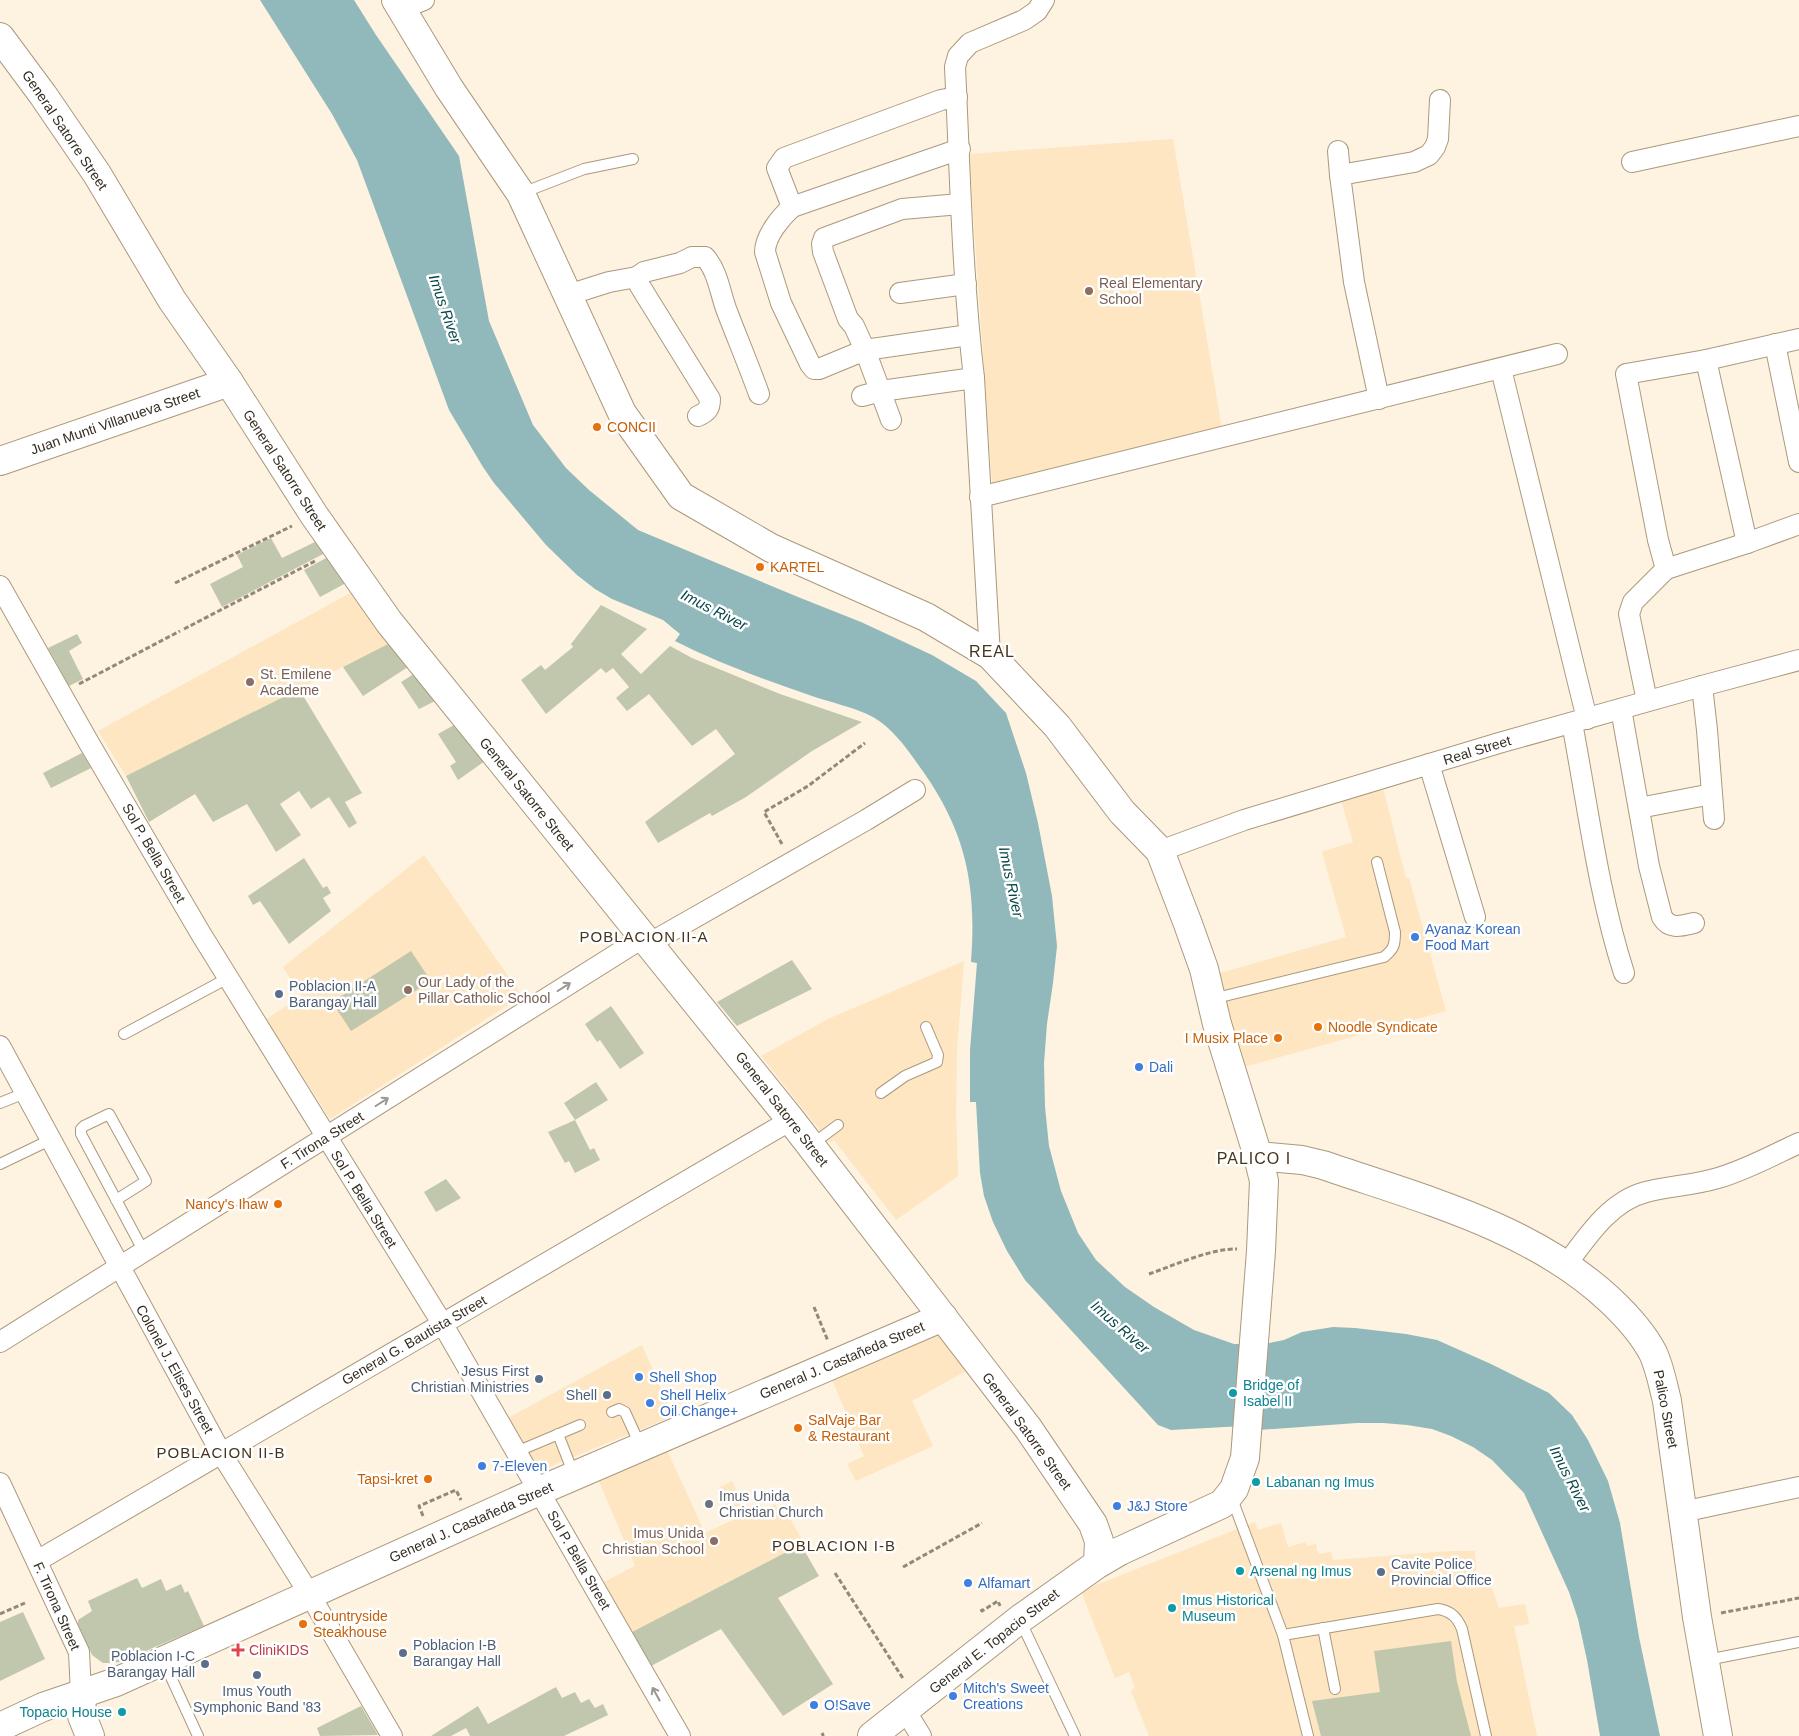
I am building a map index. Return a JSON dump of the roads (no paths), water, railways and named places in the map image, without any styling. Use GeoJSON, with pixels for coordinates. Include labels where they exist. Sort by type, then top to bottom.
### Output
{"type":"FeatureCollection","features":[{"type":"Feature","properties":{"kind":"street"},"geometry":{"type":"LineString","coordinates":[[990,655],[974,378],[969,335],[960,204],[960,149],[955,67],[958,56],[970,44],[1024,20],[1037,11],[1044,0]]}},
{"type":"Feature","properties":{"kind":"street"},"geometry":{"type":"LineString","coordinates":[[407,3],[449,88],[521,194],[622,413],[681,496],[771,548],[926,617],[990,655],[1057,726],[1122,812],[1160,850],[1197,949],[1219,1033],[1258,1156],[1264,1181],[1261,1251],[1245,1458],[1238,1482],[1230,1494]]}},
{"type":"Feature","properties":{"kind":"street","name":"General Satorre Street"},"geometry":{"type":"LineString","coordinates":[[0,37],[44,95],[97,174],[172,300],[229,382],[314,515],[388,622],[791,1120],[943,1317],[1028,1428],[1093,1524],[1099,1541],[1109,1557]]}},
{"type":"Feature","properties":{"kind":"street"},"geometry":{"type":"LineString","coordinates":[[792,207],[777,168],[784,158],[942,100],[957,97]]}},
{"type":"Feature","properties":{"kind":"street"},"geometry":{"type":"LineString","coordinates":[[1340,175],[1414,162],[1429,155],[1438,139],[1440,100]]}},
{"type":"Feature","properties":{"kind":"street"},"geometry":{"type":"LineString","coordinates":[[1632,162],[1799,126]]}},
{"type":"Feature","properties":{"kind":"street"},"geometry":{"type":"LineString","coordinates":[[960,149],[792,207],[773,230],[765,247],[765,252],[781,303],[814,369],[819,369],[865,350],[969,335]]}},
{"type":"Feature","properties":{"kind":"street"},"geometry":{"type":"LineString","coordinates":[[1338,151],[1354,282],[1379,399]]}},
{"type":"Feature","properties":{"kind":"street"},"geometry":{"type":"LineString","coordinates":[[891,420],[872,393],[865,350],[854,326],[848,319],[822,252],[822,244],[824,238],[902,209],[960,204]]}},
{"type":"Feature","properties":{"kind":"street"},"geometry":{"type":"LineString","coordinates":[[568,295],[609,282],[637,277],[639,273],[692,258],[705,257],[713,268],[727,312],[759,394]]}},
{"type":"Feature","properties":{"kind":"street"},"geometry":{"type":"LineString","coordinates":[[637,277],[640,286],[710,399],[709,408],[698,416]]}},
{"type":"Feature","properties":{"kind":"street"},"geometry":{"type":"LineString","coordinates":[[900,293],[966,284]]}},
{"type":"Feature","properties":{"kind":"street"},"geometry":{"type":"LineString","coordinates":[[1666,569],[1658,540],[1626,374],[1706,360],[1799,339]]}},
{"type":"Feature","properties":{"kind":"street"},"geometry":{"type":"LineString","coordinates":[[1775,344],[1799,462]]}},
{"type":"Feature","properties":{"kind":"street"},"geometry":{"type":"LineString","coordinates":[[980,497],[1557,354]]}},
{"type":"Feature","properties":{"kind":"street"},"geometry":{"type":"LineString","coordinates":[[1706,360],[1747,544]]}},
{"type":"Feature","properties":{"kind":"street"},"geometry":{"type":"LineString","coordinates":[[1502,369],[1579,721],[1604,899],[1612,937],[1624,973]]}},
{"type":"Feature","properties":{"kind":"street"},"geometry":{"type":"LineString","coordinates":[[872,393],[974,378]]}},
{"type":"Feature","properties":{"kind":"street","name":"Juan Munti Villanueva Street"},"geometry":{"type":"LineString","coordinates":[[0,460],[229,382]]}},
{"type":"Feature","properties":{"kind":"street"},"geometry":{"type":"LineString","coordinates":[[1647,701],[1629,614],[1633,602],[1666,569],[1747,544],[1799,524]]}},
{"type":"Feature","properties":{"kind":"street","name":"Sol P. Bella Street"},"geometry":{"type":"LineString","coordinates":[[0,586],[61,694],[228,978],[442,1323],[680,1736]]}},
{"type":"Feature","properties":{"kind":"street","name":"Real Street"},"geometry":{"type":"LineString","coordinates":[[1160,850],[1251,818],[1499,743],[1799,660]]}},
{"type":"Feature","properties":{"kind":"street"},"geometry":{"type":"LineString","coordinates":[[1702,686],[1714,819]]}},
{"type":"Feature","properties":{"kind":"street"},"geometry":{"type":"LineString","coordinates":[[1621,709],[1649,866],[1662,917],[1666,924],[1674,926],[1694,923]]}},
{"type":"Feature","properties":{"kind":"street"},"geometry":{"type":"LineString","coordinates":[[1430,764],[1475,917]]}},
{"type":"Feature","properties":{"kind":"street","name":"F. Tirona Street"},"geometry":{"type":"LineString","coordinates":[[0,1342],[326,1137],[647,940],[793,861],[915,790]]}},
{"type":"Feature","properties":{"kind":"street"},"geometry":{"type":"LineString","coordinates":[[1639,808],[1712,794]]}},
{"type":"Feature","properties":{"kind":"street","name":"Colonel J. Elises Street"},"geometry":{"type":"LineString","coordinates":[[0,1046],[221,1453],[310,1595],[392,1736]]}},
{"type":"Feature","properties":{"kind":"street","name":"General G. Bautista Street"},"geometry":{"type":"LineString","coordinates":[[37,1560],[791,1120]]}},
{"type":"Feature","properties":{"kind":"street"},"geometry":{"type":"LineString","coordinates":[[1566,1266],[1611,1210],[1632,1197],[1646,1192],[1718,1178],[1744,1169],[1799,1143]]}},
{"type":"Feature","properties":{"kind":"street","name":"Palico Street"},"geometry":{"type":"LineString","coordinates":[[1258,1156],[1287,1158],[1323,1165],[1484,1222],[1533,1245],[1566,1266],[1599,1290],[1635,1325],[1653,1354],[1660,1370],[1667,1400],[1704,1660],[1718,1736]]}},
{"type":"Feature","properties":{"kind":"street","name":"General J. Castañeda Street"},"geometry":{"type":"LineString","coordinates":[[0,1727],[43,1707],[116,1682],[538,1491],[943,1317]]}},
{"type":"Feature","properties":{"kind":"street","name":"F. Tirona Street"},"geometry":{"type":"LineString","coordinates":[[0,1483],[79,1652],[82,1716],[90,1736]]}},
{"type":"Feature","properties":{"kind":"street"},"geometry":{"type":"LineString","coordinates":[[1682,1512],[1799,1488]]}},
{"type":"Feature","properties":{"kind":"street","name":"General E. Topacio Street"},"geometry":{"type":"LineString","coordinates":[[872,1736],[1020,1619],[1109,1557],[1222,1504],[1230,1494]]}},
{"type":"Feature","properties":{"kind":"street"},"geometry":{"type":"LineString","coordinates":[[1093,1524],[1110,1534],[1149,1537]]}},
{"type":"Feature","properties":{"kind":"street"},"geometry":{"type":"LineString","coordinates":[[905,1710],[921,1736]]}},
{"type":"Feature","properties":{"kind":"lane"},"geometry":{"type":"LineString","coordinates":[[521,194],[584,169],[633,159]]}},
{"type":"Feature","properties":{"kind":"lane"},"geometry":{"type":"LineString","coordinates":[[1211,999],[1384,957],[1393,950],[1395,932],[1377,862]]}},
{"type":"Feature","properties":{"kind":"lane"},"geometry":{"type":"LineString","coordinates":[[124,1034],[228,978]]}},
{"type":"Feature","properties":{"kind":"lane"},"geometry":{"type":"LineString","coordinates":[[881,1094],[905,1076],[936,1062],[938,1055],[926,1027]]}},
{"type":"Feature","properties":{"kind":"lane"},"geometry":{"type":"LineString","coordinates":[[0,1104],[25,1094]]}},
{"type":"Feature","properties":{"kind":"lane"},"geometry":{"type":"LineString","coordinates":[[116,1200],[146,1181],[109,1114],[84,1126],[81,1129],[81,1134],[116,1200],[144,1252]]}},
{"type":"Feature","properties":{"kind":"lane"},"geometry":{"type":"LineString","coordinates":[[810,1145],[838,1125]]}},
{"type":"Feature","properties":{"kind":"lane"},"geometry":{"type":"LineString","coordinates":[[0,1164],[50,1140]]}},
{"type":"Feature","properties":{"kind":"lane"},"geometry":{"type":"LineString","coordinates":[[612,1412],[619,1409],[625,1412],[640,1447]]}},
{"type":"Feature","properties":{"kind":"lane"},"geometry":{"type":"LineString","coordinates":[[516,1452],[580,1425]]}},
{"type":"Feature","properties":{"kind":"lane"},"geometry":{"type":"LineString","coordinates":[[558,1434],[575,1476]]}},
{"type":"Feature","properties":{"kind":"lane"},"geometry":{"type":"LineString","coordinates":[[1230,1494],[1283,1635],[1308,1736]]}},
{"type":"Feature","properties":{"kind":"lane"},"geometry":{"type":"LineString","coordinates":[[1283,1635],[1431,1609],[1445,1610],[1456,1616],[1462,1629],[1486,1736]]}},
{"type":"Feature","properties":{"kind":"lane"},"geometry":{"type":"LineString","coordinates":[[1020,1619],[1075,1736]]}},
{"type":"Feature","properties":{"kind":"lane"},"geometry":{"type":"LineString","coordinates":[[1323,1628],[1334,1689]]}},
{"type":"Feature","properties":{"kind":"lane"},"geometry":{"type":"LineString","coordinates":[[1704,1660],[1799,1642]]}},
{"type":"Feature","properties":{"kind":"lane"},"geometry":{"type":"LineString","coordinates":[[164,1660],[198,1736]]}},
{"type":"Feature","properties":{"kind":"water","name":"Imus River"},"geometry":{"type":"Polygon","coordinates":[[[260,0],[354,0],[459,156],[489,321],[533,425],[566,468],[589,490],[638,530],[861,622],[932,655],[976,681],[1006,713],[1026,773],[1038,823],[1052,896],[1057,946],[1044,1063],[1045,1107],[1049,1146],[1061,1191],[1078,1233],[1096,1260],[1125,1287],[1154,1307],[1194,1330],[1234,1344],[1264,1344],[1284,1340],[1302,1332],[1333,1327],[1406,1334],[1437,1340],[1549,1393],[1572,1415],[1588,1440],[1608,1481],[1620,1523],[1639,1637],[1660,1736],[1600,1736],[1587,1660],[1578,1619],[1569,1592],[1524,1493],[1492,1460],[1473,1447],[1451,1436],[1432,1429],[1407,1425],[1357,1423],[1244,1431],[1243,1426],[1171,1430],[1158,1425],[1025,1280],[1007,1251],[993,1222],[984,1196],[980,1173],[976,1102],[970,1102],[970,1050],[977,963],[971,962],[972,906],[964,857],[957,833],[947,810],[897,737],[880,721],[858,710],[742,671],[675,641],[680,634],[663,620],[612,599],[595,589],[577,575],[546,545],[494,483],[449,410],[357,160],[332,114],[260,0]]]}},
{"type":"Feature","properties":{"kind":"place","name":"Real Elementary School"},"geometry":{"type":"Point","coordinates":[1089,291]}},
{"type":"Feature","properties":{"kind":"place","name":"CONCII"},"geometry":{"type":"Point","coordinates":[597,427]}},
{"type":"Feature","properties":{"kind":"place","name":"KARTEL"},"geometry":{"type":"Point","coordinates":[760,567]}},
{"type":"Feature","properties":{"kind":"place","name":"St. Emilene Academe"},"geometry":{"type":"Point","coordinates":[250,682]}},
{"type":"Feature","properties":{"kind":"place","name":"Ayanaz Korean Food Mart"},"geometry":{"type":"Point","coordinates":[1415,937]}},
{"type":"Feature","properties":{"kind":"place","name":"Our Lady of the Pillar Catholic School"},"geometry":{"type":"Point","coordinates":[408,990]}},
{"type":"Feature","properties":{"kind":"place","name":"Poblacion II-A Barangay Hall"},"geometry":{"type":"Point","coordinates":[279,994]}},
{"type":"Feature","properties":{"kind":"place","name":"Noodle Syndicate"},"geometry":{"type":"Point","coordinates":[1318,1027]}},
{"type":"Feature","properties":{"kind":"place","name":"I Musix Place"},"geometry":{"type":"Point","coordinates":[1278,1038]}},
{"type":"Feature","properties":{"kind":"place","name":"Dali"},"geometry":{"type":"Point","coordinates":[1139,1067]}},
{"type":"Feature","properties":{"kind":"place","name":"Nancy's Ihaw"},"geometry":{"type":"Point","coordinates":[278,1204]}},
{"type":"Feature","properties":{"kind":"place","name":"Shell Shop"},"geometry":{"type":"Point","coordinates":[639,1377]}},
{"type":"Feature","properties":{"kind":"place","name":"Jesus First Christian Ministries"},"geometry":{"type":"Point","coordinates":[539,1379]}},
{"type":"Feature","properties":{"kind":"place","name":"Bridge of Isabel II"},"geometry":{"type":"Point","coordinates":[1233,1393]}},
{"type":"Feature","properties":{"kind":"place","name":"Shell"},"geometry":{"type":"Point","coordinates":[607,1395]}},
{"type":"Feature","properties":{"kind":"place","name":"Shell Helix Oil Change+"},"geometry":{"type":"Point","coordinates":[650,1403]}},
{"type":"Feature","properties":{"kind":"place","name":"SalVaje Bar & Restaurant"},"geometry":{"type":"Point","coordinates":[798,1428]}},
{"type":"Feature","properties":{"kind":"place","name":"7-Eleven"},"geometry":{"type":"Point","coordinates":[482,1466]}},
{"type":"Feature","properties":{"kind":"place","name":"Tapsi-kret"},"geometry":{"type":"Point","coordinates":[428,1479]}},
{"type":"Feature","properties":{"kind":"place","name":"Labanan ng Imus"},"geometry":{"type":"Point","coordinates":[1256,1482]}},
{"type":"Feature","properties":{"kind":"place","name":"Imus Unida Christian Church"},"geometry":{"type":"Point","coordinates":[709,1504]}},
{"type":"Feature","properties":{"kind":"place","name":"J&J Store"},"geometry":{"type":"Point","coordinates":[1117,1506]}},
{"type":"Feature","properties":{"kind":"place","name":"Imus Unida Christian School"},"geometry":{"type":"Point","coordinates":[714,1541]}},
{"type":"Feature","properties":{"kind":"place","name":"Arsenal ng Imus"},"geometry":{"type":"Point","coordinates":[1240,1571]}},
{"type":"Feature","properties":{"kind":"place","name":"Cavite Police Provincial Office"},"geometry":{"type":"Point","coordinates":[1381,1572]}},
{"type":"Feature","properties":{"kind":"place","name":"Alfamart"},"geometry":{"type":"Point","coordinates":[968,1583]}},
{"type":"Feature","properties":{"kind":"place","name":"Imus Historical Museum"},"geometry":{"type":"Point","coordinates":[1172,1608]}},
{"type":"Feature","properties":{"kind":"place","name":"Countryside Steakhouse"},"geometry":{"type":"Point","coordinates":[303,1624]}},
{"type":"Feature","properties":{"kind":"place","name":"CliniKIDS"},"geometry":{"type":"Point","coordinates":[238,1650]}},
{"type":"Feature","properties":{"kind":"place","name":"Poblacion I-B Barangay Hall"},"geometry":{"type":"Point","coordinates":[403,1653]}},
{"type":"Feature","properties":{"kind":"place","name":"Poblacion I-C Barangay Hall"},"geometry":{"type":"Point","coordinates":[205,1664]}},
{"type":"Feature","properties":{"kind":"place","name":"Imus Youth Symphonic Band '83"},"geometry":{"type":"Point","coordinates":[257,1675]}},
{"type":"Feature","properties":{"kind":"place","name":"Mitch's Sweet Creations"},"geometry":{"type":"Point","coordinates":[953,1696]}},
{"type":"Feature","properties":{"kind":"place","name":"O!Save"},"geometry":{"type":"Point","coordinates":[814,1705]}},
{"type":"Feature","properties":{"kind":"place","name":"Topacio House"},"geometry":{"type":"Point","coordinates":[122,1712]}},
{"type":"Feature","properties":{"kind":"district","name":"REAL"},"geometry":{"type":"Point","coordinates":[992,651]}},
{"type":"Feature","properties":{"kind":"district","name":"POBLACION II-A"},"geometry":{"type":"Point","coordinates":[644,937]}},
{"type":"Feature","properties":{"kind":"district","name":"PALICO I"},"geometry":{"type":"Point","coordinates":[1254,1158]}},
{"type":"Feature","properties":{"kind":"district","name":"POBLACION II-B"},"geometry":{"type":"Point","coordinates":[221,1453]}},
{"type":"Feature","properties":{"kind":"district","name":"POBLACION I-B"},"geometry":{"type":"Point","coordinates":[834,1546]}}]}
